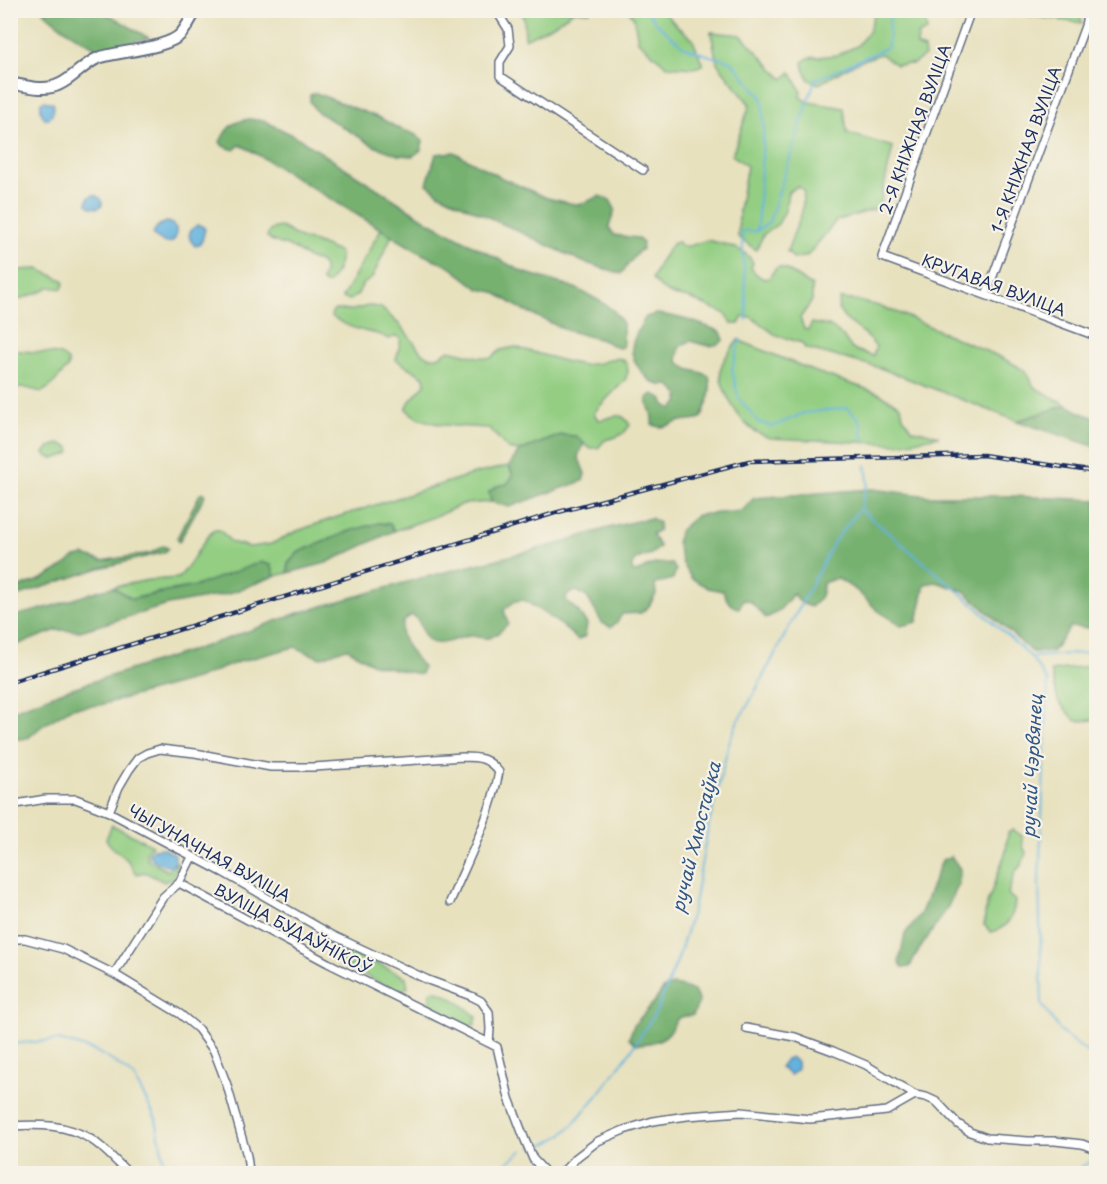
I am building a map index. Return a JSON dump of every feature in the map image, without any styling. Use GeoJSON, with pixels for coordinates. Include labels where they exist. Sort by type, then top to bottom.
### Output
{"type":"FeatureCollection","features":[{"type":"Feature","properties":{"kind":"street"},"geometry":{"type":"LineString","coordinates":[[10,83],[39,88],[59,85],[97,58],[146,48],[174,39],[181,34],[196,10]]}},
{"type":"Feature","properties":{"kind":"street"},"geometry":{"type":"LineString","coordinates":[[496,10],[508,29],[510,46],[500,62],[500,76],[643,170]]}},
{"type":"Feature","properties":{"kind":"street","name":"2-Я КНІЖНАЯ ВУЛІЦА"},"geometry":{"type":"LineString","coordinates":[[882,257],[971,10]]}},
{"type":"Feature","properties":{"kind":"street"},"geometry":{"type":"LineString","coordinates":[[1067,10],[1096,14]]}},
{"type":"Feature","properties":{"kind":"street","name":"1-Я КНІЖНАЯ ВУЛІЦА"},"geometry":{"type":"LineString","coordinates":[[986,295],[1081,37],[1088,12]]}},
{"type":"Feature","properties":{"kind":"street","name":"КРУГАВАЯ ВУЛІЦА"},"geometry":{"type":"LineString","coordinates":[[882,257],[1096,336]]}},
{"type":"Feature","properties":{"kind":"street","name":"ЧЫГУНАЧНАЯ ВУЛІЦА"},"geometry":{"type":"LineString","coordinates":[[450,902],[490,808],[499,772],[493,764],[480,757],[314,767],[271,766],[160,749],[138,758],[119,787],[109,812],[224,873],[334,936],[428,980],[481,1001],[489,1012],[493,1045],[525,1140],[533,1159],[547,1173]]}},
{"type":"Feature","properties":{"kind":"street"},"geometry":{"type":"LineString","coordinates":[[10,805],[46,799],[76,799],[109,812]]}},
{"type":"Feature","properties":{"kind":"street"},"geometry":{"type":"LineString","coordinates":[[114,974],[163,897],[179,883],[192,857]]}},
{"type":"Feature","properties":{"kind":"street","name":"ВУЛІЦА БУДАЎНІКОЎ"},"geometry":{"type":"LineString","coordinates":[[179,883],[328,963],[493,1045]]}},
{"type":"Feature","properties":{"kind":"street"},"geometry":{"type":"LineString","coordinates":[[10,939],[25,939],[51,945],[114,974],[180,1014],[198,1029],[214,1051],[227,1085],[247,1156],[248,1173]]}},
{"type":"Feature","properties":{"kind":"street"},"geometry":{"type":"LineString","coordinates":[[746,1028],[795,1037],[866,1065],[915,1095],[937,1102],[958,1124],[970,1132],[987,1138],[1055,1141],[1082,1144],[1095,1149]]}},
{"type":"Feature","properties":{"kind":"street"},"geometry":{"type":"LineString","coordinates":[[561,1173],[598,1141],[653,1121],[741,1112],[810,1119],[821,1118],[887,1111],[915,1095]]}},
{"type":"Feature","properties":{"kind":"street"},"geometry":{"type":"LineString","coordinates":[[10,1126],[43,1125],[70,1129],[92,1140],[130,1173]]}},
{"type":"Feature","properties":{"kind":"green space"},"geometry":{"type":"Polygon","coordinates":[[[521,10],[590,11],[590,12],[574,11],[525,39],[521,10]]]}},
{"type":"Feature","properties":{"kind":"green space"},"geometry":{"type":"Polygon","coordinates":[[[43,11],[103,11],[149,38],[98,49],[62,27],[43,11]]]}},
{"type":"Feature","properties":{"kind":"green space"},"geometry":{"type":"Polygon","coordinates":[[[629,11],[663,11],[692,38],[703,65],[694,68],[667,66],[638,41],[634,18],[629,11]]]}},
{"type":"Feature","properties":{"kind":"green space"},"geometry":{"type":"Polygon","coordinates":[[[875,11],[923,11],[927,31],[918,35],[917,46],[924,49],[925,56],[913,64],[896,65],[881,54],[857,62],[819,84],[809,80],[803,62],[808,58],[837,55],[857,46],[869,31],[875,11]]]}},
{"type":"Feature","properties":{"kind":"green space"},"geometry":{"type":"Polygon","coordinates":[[[1030,11],[1054,12],[1057,13],[1056,19],[1029,16],[1030,11]]]}},
{"type":"Feature","properties":{"kind":"green space"},"geometry":{"type":"Polygon","coordinates":[[[1061,14],[1078,16],[1082,23],[1060,20],[1061,14]]]}},
{"type":"Feature","properties":{"kind":"green space"},"geometry":{"type":"Polygon","coordinates":[[[711,32],[741,35],[783,79],[791,72],[801,91],[800,97],[808,102],[844,108],[847,133],[893,147],[879,208],[836,221],[807,256],[794,259],[787,251],[802,212],[804,191],[798,186],[788,192],[785,211],[778,224],[764,234],[756,250],[738,237],[739,210],[747,166],[732,155],[750,105],[717,63],[711,32]]]}},
{"type":"Feature","properties":{"kind":"green space"},"geometry":{"type":"Polygon","coordinates":[[[316,93],[414,134],[423,141],[421,150],[413,156],[399,155],[374,146],[316,111],[310,102],[310,95],[316,93]]]}},
{"type":"Feature","properties":{"kind":"green space"},"geometry":{"type":"Polygon","coordinates":[[[249,119],[265,121],[300,139],[429,222],[523,272],[575,288],[598,300],[613,310],[623,323],[623,347],[618,348],[602,340],[566,330],[523,310],[494,292],[479,289],[449,266],[422,254],[250,150],[240,145],[234,150],[223,146],[220,142],[225,132],[234,124],[249,119]]]}},
{"type":"Feature","properties":{"kind":"green space"},"geometry":{"type":"Polygon","coordinates":[[[454,152],[502,178],[547,198],[579,205],[600,196],[610,200],[615,209],[609,227],[614,235],[637,238],[643,243],[642,249],[621,274],[583,262],[440,194],[427,184],[436,154],[454,152]]]}},
{"type":"Feature","properties":{"kind":"green space"},"geometry":{"type":"Polygon","coordinates":[[[281,227],[302,239],[339,252],[339,264],[329,283],[324,284],[321,280],[324,267],[320,262],[267,237],[272,229],[281,227]]]}},
{"type":"Feature","properties":{"kind":"green space"},"geometry":{"type":"Polygon","coordinates":[[[381,229],[392,235],[372,278],[362,285],[358,294],[350,300],[342,298],[381,229]]]}},
{"type":"Feature","properties":{"kind":"green space"},"geometry":{"type":"Polygon","coordinates":[[[707,240],[745,253],[753,263],[751,268],[764,279],[769,278],[779,267],[812,286],[812,301],[800,318],[804,329],[808,330],[812,323],[829,326],[843,336],[852,349],[873,356],[876,347],[865,334],[845,319],[838,309],[840,299],[886,308],[1017,366],[1027,373],[1034,387],[1067,405],[1017,421],[880,368],[805,348],[802,343],[776,335],[751,317],[743,317],[739,324],[732,324],[726,314],[689,298],[673,295],[662,289],[652,279],[673,243],[678,242],[681,246],[689,246],[707,240]]]}},
{"type":"Feature","properties":{"kind":"green space"},"geometry":{"type":"Polygon","coordinates":[[[38,269],[63,280],[62,289],[48,287],[17,300],[11,306],[11,285],[18,270],[38,269]]]}},
{"type":"Feature","properties":{"kind":"green space"},"geometry":{"type":"Polygon","coordinates":[[[368,306],[380,307],[401,326],[422,353],[429,357],[438,357],[449,350],[491,358],[501,350],[515,347],[583,365],[614,358],[622,359],[627,364],[628,372],[625,380],[594,414],[599,420],[616,416],[623,417],[630,425],[624,433],[605,440],[598,448],[589,448],[576,436],[561,435],[519,451],[508,449],[489,428],[445,425],[423,420],[406,409],[425,384],[424,377],[396,360],[401,339],[396,336],[389,339],[379,334],[355,329],[331,316],[335,310],[353,310],[368,306]]]}},
{"type":"Feature","properties":{"kind":"green space"},"geometry":{"type":"Polygon","coordinates":[[[656,314],[689,320],[721,332],[724,340],[716,345],[708,346],[690,341],[680,346],[677,360],[689,369],[709,376],[710,392],[701,418],[663,427],[652,424],[647,398],[653,394],[662,398],[665,405],[672,409],[678,403],[679,395],[669,385],[659,385],[650,380],[637,365],[632,353],[634,340],[646,317],[656,314]]]}},
{"type":"Feature","properties":{"kind":"green space"},"geometry":{"type":"Polygon","coordinates":[[[738,340],[816,372],[878,393],[901,406],[903,417],[913,430],[939,436],[898,444],[770,438],[759,434],[742,419],[730,402],[722,384],[722,364],[738,340]]]}},
{"type":"Feature","properties":{"kind":"green space"},"geometry":{"type":"Polygon","coordinates":[[[11,350],[58,354],[68,361],[68,367],[50,387],[42,392],[22,387],[11,389],[11,350]]]}},
{"type":"Feature","properties":{"kind":"green space"},"geometry":{"type":"Polygon","coordinates":[[[1067,405],[1096,418],[1096,447],[1017,421],[1067,405]]]}},
{"type":"Feature","properties":{"kind":"green space"},"geometry":{"type":"Polygon","coordinates":[[[561,435],[576,436],[584,444],[578,456],[585,474],[583,481],[509,507],[491,502],[489,492],[497,486],[507,484],[513,476],[509,466],[519,451],[561,435]]]}},
{"type":"Feature","properties":{"kind":"green space"},"geometry":{"type":"Polygon","coordinates":[[[61,444],[69,447],[70,453],[53,458],[44,453],[47,449],[61,444]]]}},
{"type":"Feature","properties":{"kind":"green space"},"geometry":{"type":"Polygon","coordinates":[[[509,466],[513,476],[507,484],[497,486],[489,492],[491,502],[463,504],[394,531],[390,524],[379,523],[350,531],[299,552],[288,563],[288,573],[275,576],[271,565],[196,586],[132,599],[113,587],[149,580],[178,578],[214,530],[220,530],[231,542],[250,547],[271,544],[297,531],[331,519],[470,475],[509,466]]]}},
{"type":"Feature","properties":{"kind":"green space"},"geometry":{"type":"Polygon","coordinates":[[[872,489],[929,496],[1011,496],[1096,500],[1096,632],[1090,628],[1070,627],[1053,651],[1032,652],[964,591],[936,582],[925,584],[917,622],[901,626],[837,578],[823,583],[820,597],[811,607],[801,603],[793,594],[778,612],[766,618],[750,601],[743,600],[739,608],[733,606],[723,591],[708,588],[691,578],[682,562],[677,542],[680,530],[697,515],[742,511],[754,498],[872,489]]]}},
{"type":"Feature","properties":{"kind":"green space"},"geometry":{"type":"Polygon","coordinates":[[[203,492],[205,495],[179,542],[177,538],[203,492]]]}},
{"type":"Feature","properties":{"kind":"green space"},"geometry":{"type":"Polygon","coordinates":[[[651,518],[659,523],[659,530],[652,534],[660,547],[651,554],[636,559],[632,565],[632,571],[638,572],[650,565],[672,564],[676,570],[673,579],[655,584],[656,594],[649,606],[641,613],[622,614],[611,627],[602,623],[587,597],[577,591],[567,594],[566,601],[578,611],[587,624],[585,636],[578,640],[561,625],[524,600],[515,601],[504,610],[508,624],[489,638],[470,636],[443,643],[433,643],[426,638],[418,621],[412,615],[405,620],[402,633],[408,648],[423,667],[421,674],[373,664],[346,648],[320,658],[295,647],[238,662],[196,679],[100,705],[71,708],[42,726],[28,738],[11,739],[11,711],[66,690],[212,644],[298,613],[421,578],[651,518]]]}},
{"type":"Feature","properties":{"kind":"green space"},"geometry":{"type":"Polygon","coordinates":[[[379,523],[390,524],[394,531],[326,563],[288,573],[288,564],[299,552],[350,531],[379,523]]]}},
{"type":"Feature","properties":{"kind":"green space"},"geometry":{"type":"Polygon","coordinates":[[[163,546],[168,548],[165,552],[100,568],[11,598],[11,590],[42,579],[75,557],[84,555],[102,561],[151,553],[163,546]]]}},
{"type":"Feature","properties":{"kind":"green space"},"geometry":{"type":"Polygon","coordinates":[[[261,562],[271,565],[275,576],[228,594],[168,605],[80,631],[57,630],[11,647],[11,617],[113,587],[132,599],[196,586],[261,562]]]}},
{"type":"Feature","properties":{"kind":"green space"},"geometry":{"type":"Polygon","coordinates":[[[1096,665],[1096,720],[1076,721],[1058,701],[1051,671],[1096,665]]]}},
{"type":"Feature","properties":{"kind":"green space"},"geometry":{"type":"Polygon","coordinates":[[[112,825],[152,845],[146,853],[148,860],[168,871],[177,863],[179,864],[172,879],[164,882],[145,872],[135,873],[128,861],[106,839],[112,825]]]}},
{"type":"Feature","properties":{"kind":"green space"},"geometry":{"type":"Polygon","coordinates":[[[1013,830],[1022,836],[1026,853],[1022,864],[1015,872],[1008,894],[1015,901],[1011,917],[1001,928],[991,932],[984,925],[986,907],[1006,851],[1008,833],[1013,830]]]}},
{"type":"Feature","properties":{"kind":"green space"},"geometry":{"type":"Polygon","coordinates":[[[951,856],[960,869],[959,884],[946,910],[910,967],[903,968],[899,962],[905,934],[921,913],[942,860],[951,856]]]}},
{"type":"Feature","properties":{"kind":"green space"},"geometry":{"type":"Polygon","coordinates":[[[343,948],[406,977],[408,988],[395,991],[337,961],[338,951],[343,948]]]}},
{"type":"Feature","properties":{"kind":"green space"},"geometry":{"type":"Polygon","coordinates":[[[673,985],[694,991],[699,1002],[693,1015],[677,1019],[668,1034],[660,1040],[636,1044],[629,1038],[634,1025],[664,988],[673,985]]]}},
{"type":"Feature","properties":{"kind":"green space"},"geometry":{"type":"Polygon","coordinates":[[[435,990],[452,998],[477,1017],[475,1024],[471,1027],[456,1024],[429,1012],[430,993],[435,990]]]}},
{"type":"Feature","properties":{"kind":"water"},"geometry":{"type":"Polygon","coordinates":[[[41,102],[53,103],[54,106],[52,115],[48,119],[45,119],[41,111],[41,102]]]}},
{"type":"Feature","properties":{"kind":"water"},"geometry":{"type":"Polygon","coordinates":[[[93,195],[102,201],[102,205],[98,208],[87,204],[88,198],[93,195]]]}},
{"type":"Feature","properties":{"kind":"water"},"geometry":{"type":"Polygon","coordinates":[[[167,222],[176,228],[176,237],[172,242],[165,243],[153,235],[158,226],[167,222]]]}},
{"type":"Feature","properties":{"kind":"water"},"geometry":{"type":"Polygon","coordinates":[[[197,225],[205,229],[202,241],[195,246],[189,235],[197,225]]]}},
{"type":"Feature","properties":{"kind":"water"},"geometry":{"type":"Polygon","coordinates":[[[162,848],[175,854],[175,863],[170,866],[150,857],[149,854],[153,849],[162,848]]]}},
{"type":"Feature","properties":{"kind":"water"},"geometry":{"type":"Polygon","coordinates":[[[791,1057],[797,1062],[797,1066],[796,1071],[790,1075],[780,1067],[786,1059],[791,1057]]]}},
{"type":"Feature","properties":{"kind":"waterway"},"geometry":{"type":"LineString","coordinates":[[646,10],[656,23],[684,47],[731,61],[762,98],[764,126],[757,230]]}},
{"type":"Feature","properties":{"kind":"waterway","name":"ручай Чэрвянец"},"geometry":{"type":"LineString","coordinates":[[747,320],[742,231],[757,231],[769,222],[815,80],[888,47],[890,10]]}},
{"type":"Feature","properties":{"kind":"waterway","name":"ручай Чэрвянец"},"geometry":{"type":"LineString","coordinates":[[740,339],[732,369],[738,397],[758,422],[772,427],[804,413],[847,408],[860,420],[864,443]]}},
{"type":"Feature","properties":{"kind":"waterway","name":"ручай Чэрвянец"},"geometry":{"type":"LineString","coordinates":[[866,465],[868,482],[860,509],[963,595],[1031,657],[1048,682],[1039,880],[1042,1005],[1062,1033],[1096,1059]]}},
{"type":"Feature","properties":{"kind":"waterway","name":"ручай Хлюстаўка"},"geometry":{"type":"LineString","coordinates":[[532,1147],[548,1143],[562,1135],[573,1124],[630,1052],[657,1010],[678,959],[693,909],[708,828],[729,743],[738,720],[835,540],[860,509]]}},
{"type":"Feature","properties":{"kind":"waterway"},"geometry":{"type":"LineString","coordinates":[[1031,657],[1096,652]]}},
{"type":"Feature","properties":{"kind":"waterway","name":"ручай Хлюстаўка"},"geometry":{"type":"LineString","coordinates":[[10,1044],[59,1040],[95,1051],[134,1077],[156,1119],[166,1174]]}},
{"type":"Feature","properties":{"kind":"waterway","name":"ручай Хлюстаўка"},"geometry":{"type":"LineString","coordinates":[[498,1174],[502,1167],[523,1150]]}},
{"type":"Feature","properties":{"kind":"waterway","name":"ручай Чэрвянец"},"geometry":{"type":"LineString","coordinates":[[1072,1174],[1095,1158]]}},
{"type":"Feature","properties":{"kind":"railway"},"geometry":{"type":"LineString","coordinates":[[10,682],[555,513],[749,461],[983,455],[1096,472]]}}]}
